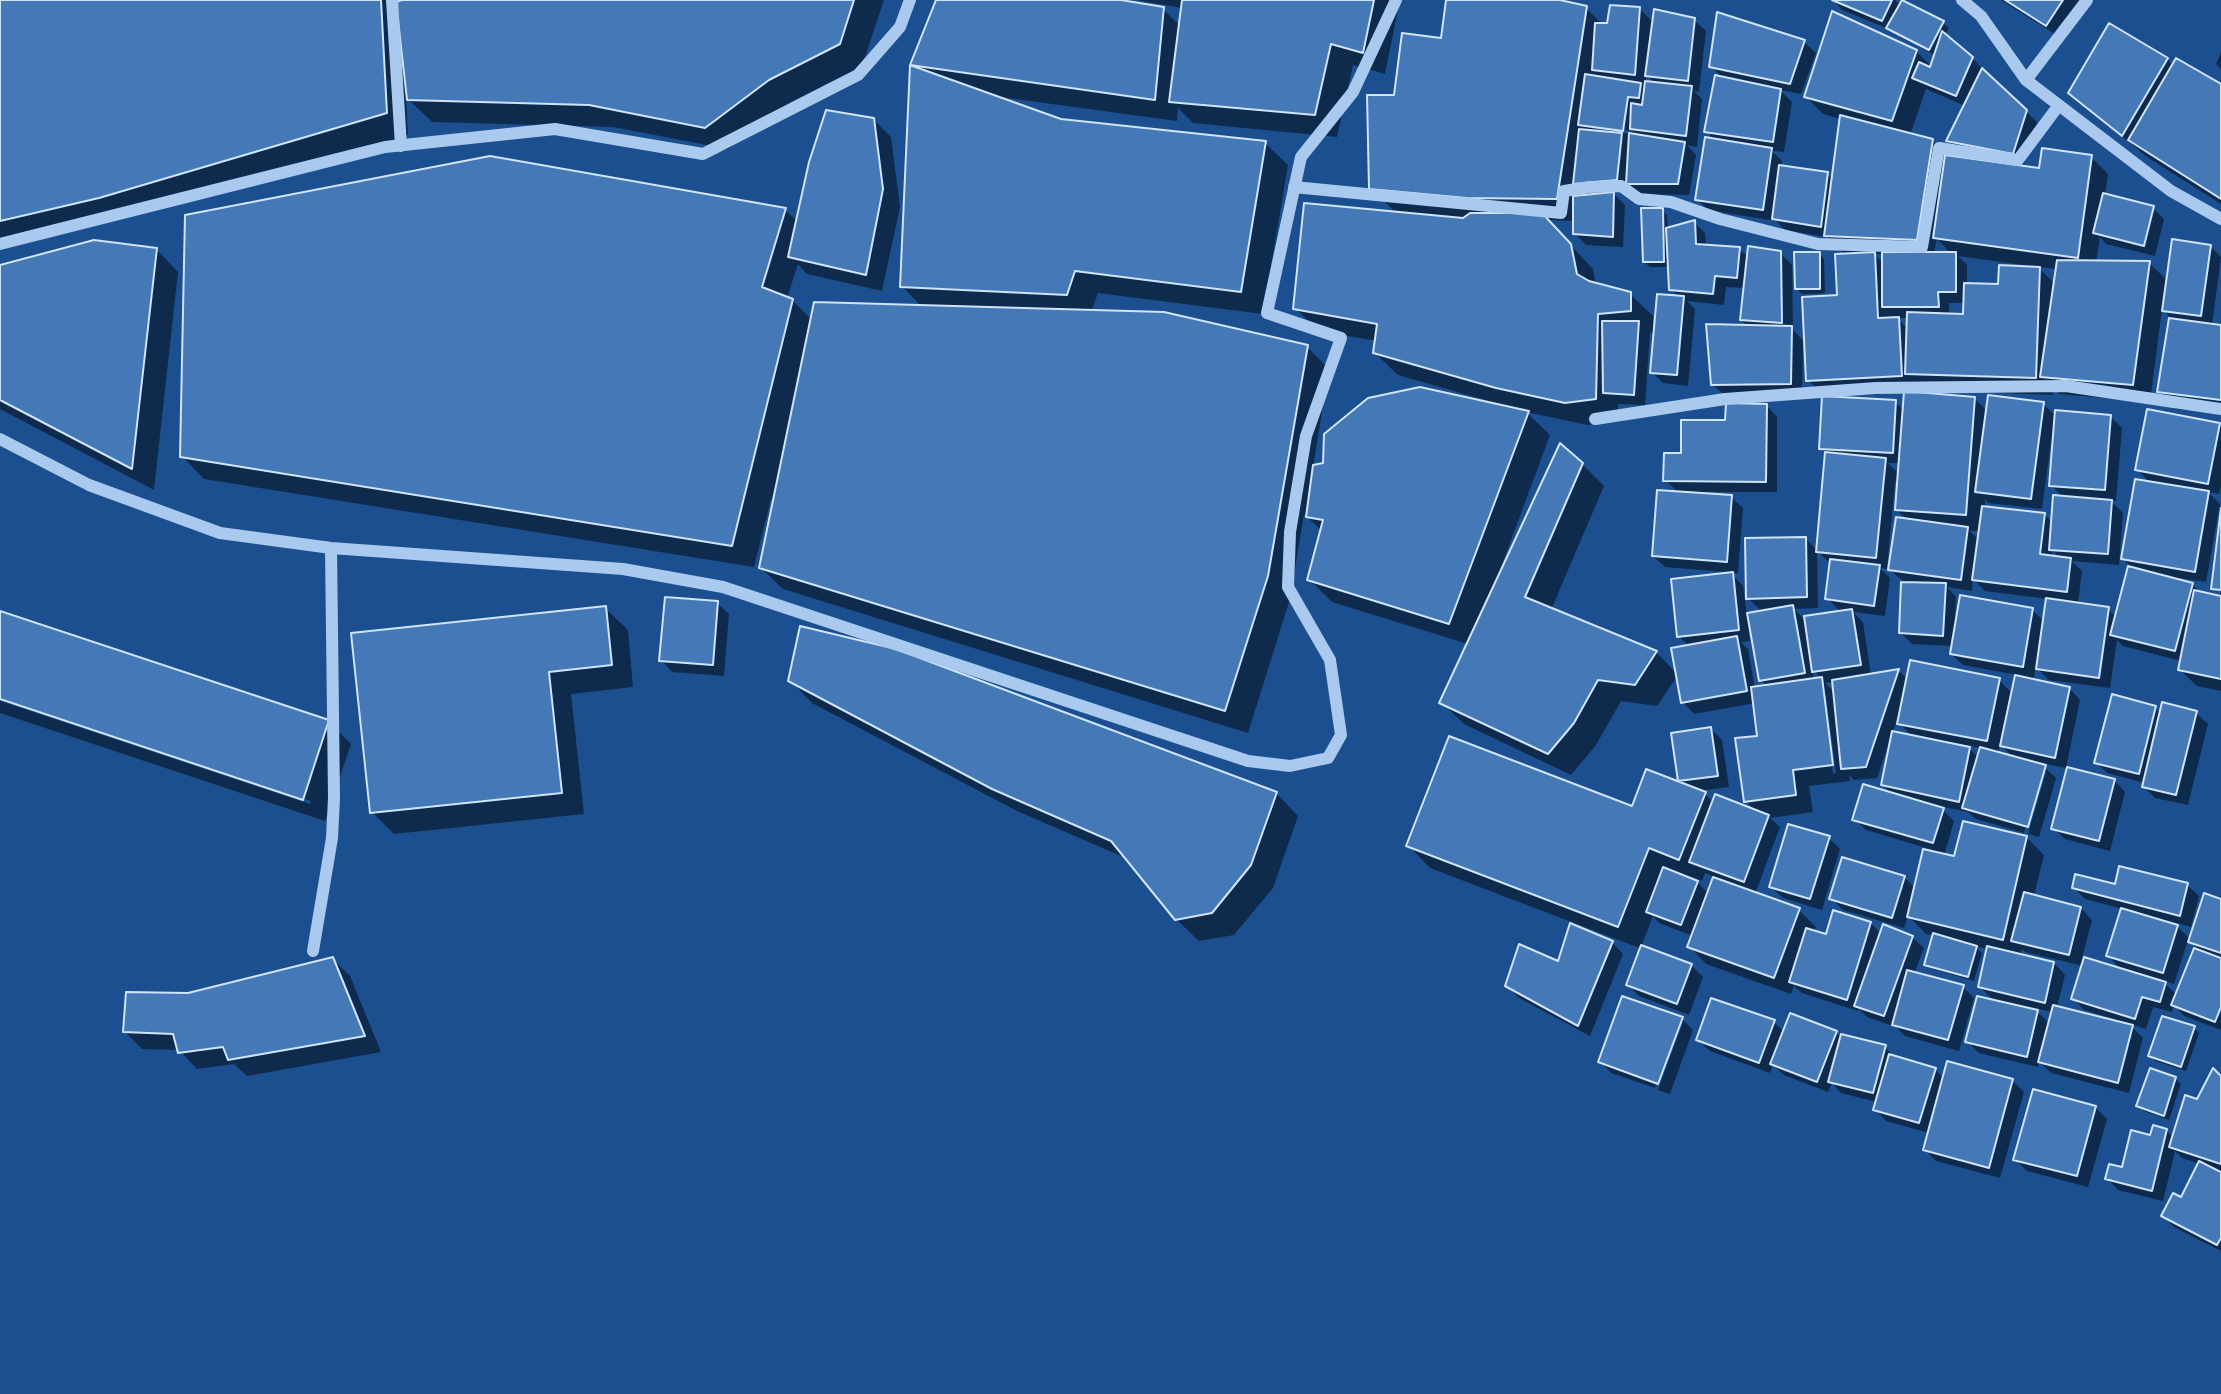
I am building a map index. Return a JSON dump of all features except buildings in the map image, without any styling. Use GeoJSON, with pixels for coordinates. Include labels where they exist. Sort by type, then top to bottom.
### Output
{"type":"FeatureCollection","features":[{"type":"Feature","properties":{"kind":"street"},"geometry":{"type":"LineString","coordinates":[[392,0],[401,146]]}},
{"type":"Feature","properties":{"kind":"street"},"geometry":{"type":"LineString","coordinates":[[0,244],[386,147],[555,129],[703,154],[858,75],[900,27],[910,0]]}},
{"type":"Feature","properties":{"kind":"street"},"geometry":{"type":"LineString","coordinates":[[0,439],[89,485],[220,533],[331,548],[623,569],[723,587],[1248,761],[1290,766],[1328,758],[1341,735],[1330,660],[1288,587],[1290,546],[1306,436],[1341,338],[1267,313],[1301,157],[1353,92],[1396,0]]}},
{"type":"Feature","properties":{"kind":"street"},"geometry":{"type":"LineString","coordinates":[[1962,0],[1981,16],[2026,80],[2171,191],[2221,219]]}},
{"type":"Feature","properties":{"kind":"street"},"geometry":{"type":"LineString","coordinates":[[2026,80],[2087,0]]}},
{"type":"Feature","properties":{"kind":"street"},"geometry":{"type":"LineString","coordinates":[[1294,187],[1562,213],[1564,191],[1621,186],[1639,198],[1671,202],[1720,219],[1818,244],[1922,247],[1939,148],[2018,160],[2059,105]]}},
{"type":"Feature","properties":{"kind":"street"},"geometry":{"type":"LineString","coordinates":[[1595,419],[1725,398],[1876,388],[2066,386],[2221,409]]}},
{"type":"Feature","properties":{"kind":"street"},"geometry":{"type":"LineString","coordinates":[[313,951],[332,838],[334,798],[331,548]]}}]}
